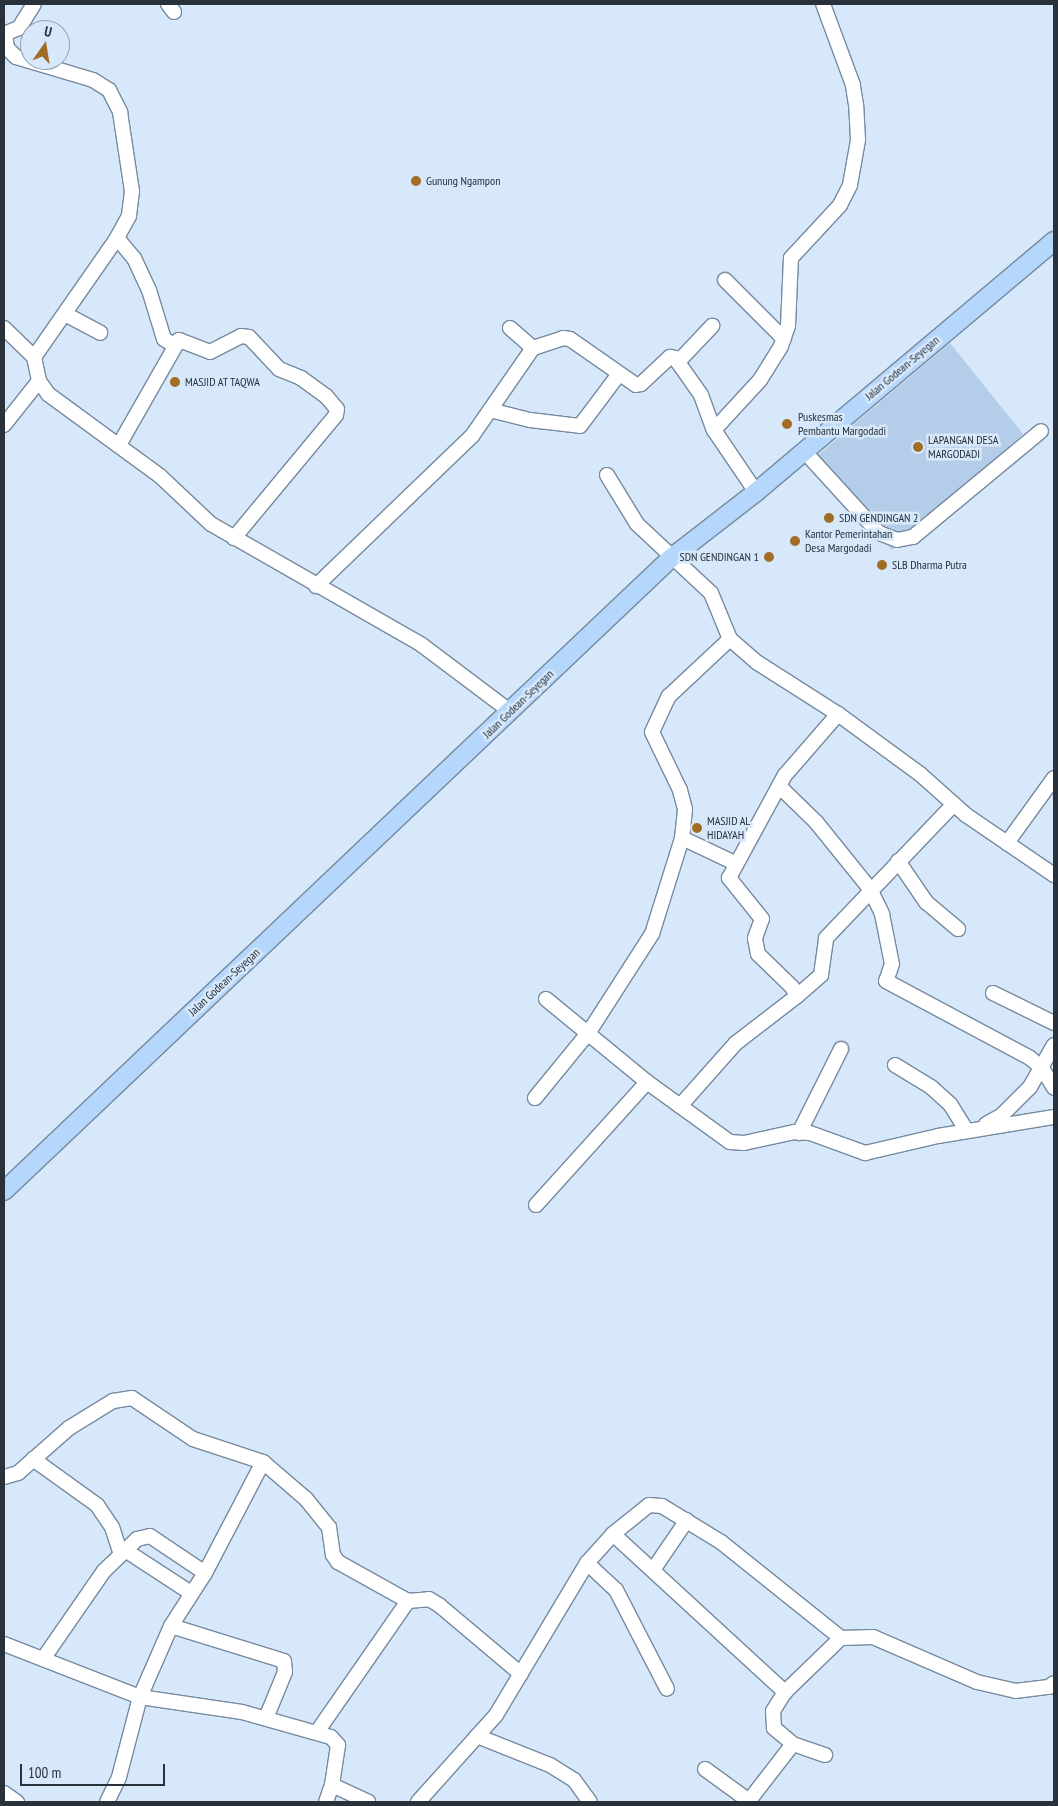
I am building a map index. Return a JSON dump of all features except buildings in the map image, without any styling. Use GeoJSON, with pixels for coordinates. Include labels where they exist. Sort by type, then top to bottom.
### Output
{"type":"FeatureCollection","features":[{"type":"Feature","properties":{"kind":"main road","name":"Jalan Godean-Seyegan"},"geometry":{"type":"LineString","coordinates":[[4,1190],[511,712],[671,558],[756,492],[1054,241]]}},
{"type":"Feature","properties":{"kind":"street"},"geometry":{"type":"LineString","coordinates":[[34,4],[19,28],[4,34],[7,48],[16,57],[99,83],[114,98],[120,112],[132,191],[129,216],[117,238],[34,357]]}},
{"type":"Feature","properties":{"kind":"street"},"geometry":{"type":"LineString","coordinates":[[714,430],[760,380],[784,339],[790,314],[791,258],[840,205],[850,185],[858,140],[854,85],[823,4]]}},
{"type":"Feature","properties":{"kind":"street"},"geometry":{"type":"LineString","coordinates":[[117,238],[134,258],[149,290],[164,339],[174,345]]}},
{"type":"Feature","properties":{"kind":"street"},"geometry":{"type":"LineString","coordinates":[[725,280],[784,339]]}},
{"type":"Feature","properties":{"kind":"street"},"geometry":{"type":"LineString","coordinates":[[65,314],[100,333]]}},
{"type":"Feature","properties":{"kind":"street"},"geometry":{"type":"LineString","coordinates":[[678,362],[712,326]]}},
{"type":"Feature","properties":{"kind":"street"},"geometry":{"type":"LineString","coordinates":[[4,328],[34,357],[39,380],[48,394],[175,488],[212,524],[316,586],[422,644],[511,712]]}},
{"type":"Feature","properties":{"kind":"street"},"geometry":{"type":"LineString","coordinates":[[510,328],[533,348]]}},
{"type":"Feature","properties":{"kind":"street"},"geometry":{"type":"LineString","coordinates":[[118,445],[174,345],[181,340],[210,352],[241,336],[249,337],[279,369],[314,386],[337,409],[336,415],[234,538]]}},
{"type":"Feature","properties":{"kind":"street"},"geometry":{"type":"LineString","coordinates":[[316,586],[472,436],[533,348],[563,338],[570,338],[632,384],[641,384],[670,357],[678,362],[700,395],[714,430],[756,492]]}},
{"type":"Feature","properties":{"kind":"street"},"geometry":{"type":"LineString","coordinates":[[490,410],[530,420],[580,426],[618,374]]}},
{"type":"Feature","properties":{"kind":"street"},"geometry":{"type":"LineString","coordinates":[[4,425],[39,380]]}},
{"type":"Feature","properties":{"kind":"street"},"geometry":{"type":"LineString","coordinates":[[804,451],[879,534],[898,540],[913,537],[1041,431]]}},
{"type":"Feature","properties":{"kind":"street"},"geometry":{"type":"LineString","coordinates":[[607,475],[637,524],[671,558],[711,593],[730,638],[758,663],[838,714],[920,774],[954,804],[1054,875]]}},
{"type":"Feature","properties":{"kind":"street"},"geometry":{"type":"LineString","coordinates":[[535,1098],[589,1032],[652,934],[682,838],[685,809],[680,790],[652,732],[669,696],[730,638]]}},
{"type":"Feature","properties":{"kind":"street"},"geometry":{"type":"LineString","coordinates":[[797,996],[792,987],[755,949],[762,919],[729,878],[735,863],[779,786],[838,714]]}},
{"type":"Feature","properties":{"kind":"street"},"geometry":{"type":"LineString","coordinates":[[1007,843],[1054,778]]}},
{"type":"Feature","properties":{"kind":"street"},"geometry":{"type":"LineString","coordinates":[[779,786],[816,822],[870,889],[882,914],[892,964],[886,981],[1030,1058],[1042,1068],[1054,1088]]}},
{"type":"Feature","properties":{"kind":"street"},"geometry":{"type":"LineString","coordinates":[[680,1106],[736,1043],[821,975],[826,938],[870,889],[954,804]]}},
{"type":"Feature","properties":{"kind":"street"},"geometry":{"type":"LineString","coordinates":[[682,838],[735,863]]}},
{"type":"Feature","properties":{"kind":"street"},"geometry":{"type":"LineString","coordinates":[[898,861],[926,902],[958,929]]}},
{"type":"Feature","properties":{"kind":"street"},"geometry":{"type":"LineString","coordinates":[[993,993],[1054,1023]]}},
{"type":"Feature","properties":{"kind":"street"},"geometry":{"type":"LineString","coordinates":[[546,999],[589,1032],[648,1082],[730,1142],[744,1143],[799,1132],[825,1137],[865,1153],[972,1130],[1054,1117]]}},
{"type":"Feature","properties":{"kind":"street"},"geometry":{"type":"LineString","coordinates":[[972,1130],[1002,1115],[1030,1087],[1054,1046]]}},
{"type":"Feature","properties":{"kind":"street"},"geometry":{"type":"LineString","coordinates":[[799,1132],[841,1050]]}},
{"type":"Feature","properties":{"kind":"street"},"geometry":{"type":"LineString","coordinates":[[895,1065],[931,1087],[950,1104],[972,1130]]}},
{"type":"Feature","properties":{"kind":"street"},"geometry":{"type":"LineString","coordinates":[[536,1205],[648,1082]]}},
{"type":"Feature","properties":{"kind":"street"},"geometry":{"type":"LineString","coordinates":[[4,1477],[18,1473],[69,1428],[126,1396],[137,1400],[193,1439],[263,1462],[306,1499],[329,1527],[333,1555],[338,1562],[408,1601],[429,1599],[439,1605],[521,1674]]}},
{"type":"Feature","properties":{"kind":"street"},"geometry":{"type":"LineString","coordinates":[[33,1459],[97,1505],[112,1528],[123,1552],[191,1592]]}},
{"type":"Feature","properties":{"kind":"street"},"geometry":{"type":"LineString","coordinates":[[107,1802],[119,1777],[140,1697],[171,1626],[191,1592],[205,1573],[263,1462]]}},
{"type":"Feature","properties":{"kind":"street"},"geometry":{"type":"LineString","coordinates":[[418,1802],[496,1715],[587,1563],[613,1534],[649,1505],[662,1506],[688,1520],[795,1598],[841,1638]]}},
{"type":"Feature","properties":{"kind":"street"},"geometry":{"type":"LineString","coordinates":[[653,1570],[688,1520]]}},
{"type":"Feature","properties":{"kind":"street"},"geometry":{"type":"LineString","coordinates":[[613,1534],[785,1692]]}},
{"type":"Feature","properties":{"kind":"street"},"geometry":{"type":"LineString","coordinates":[[43,1659],[104,1571],[137,1538],[150,1536],[205,1573]]}},
{"type":"Feature","properties":{"kind":"street"},"geometry":{"type":"LineString","coordinates":[[587,1563],[616,1590],[667,1690]]}},
{"type":"Feature","properties":{"kind":"street"},"geometry":{"type":"LineString","coordinates":[[317,1732],[408,1601]]}},
{"type":"Feature","properties":{"kind":"street"},"geometry":{"type":"LineString","coordinates":[[171,1626],[284,1661],[285,1672],[266,1718]]}},
{"type":"Feature","properties":{"kind":"street"},"geometry":{"type":"LineString","coordinates":[[825,1755],[793,1744],[771,1722],[772,1711],[785,1692],[841,1638],[873,1637],[977,1682],[1015,1691],[1050,1687],[1054,1683]]}},
{"type":"Feature","properties":{"kind":"street"},"geometry":{"type":"LineString","coordinates":[[4,1644],[140,1697],[242,1712],[317,1732],[337,1741],[332,1785],[326,1802]]}},
{"type":"Feature","properties":{"kind":"street"},"geometry":{"type":"LineString","coordinates":[[477,1736],[550,1765],[574,1780],[590,1802]]}},
{"type":"Feature","properties":{"kind":"street"},"geometry":{"type":"LineString","coordinates":[[705,1769],[748,1802],[793,1744]]}},
{"type":"Feature","properties":{"kind":"street"},"geometry":{"type":"LineString","coordinates":[[332,1785],[368,1802]]}},
{"type":"Feature","properties":{"kind":"street"},"geometry":{"type":"LineString","coordinates":[[4,1793],[17,1802]]}},
{"type":"Feature","properties":{"kind":"shaded area","name":"LAPANGAN DESA MARGODADI"},"geometry":{"type":"Polygon","coordinates":[[[950,343],[1023,434],[892,550],[812,460],[950,343]]]}},
{"type":"Feature","properties":{"kind":"place","name":"Gunung Ngampon"},"geometry":{"type":"Point","coordinates":[416,181]}},
{"type":"Feature","properties":{"kind":"place","name":"MASJID AT TAQWA"},"geometry":{"type":"Point","coordinates":[175,382]}},
{"type":"Feature","properties":{"kind":"place","name":"Puskesmas Pembantu Margodadi"},"geometry":{"type":"Point","coordinates":[787,424]}},
{"type":"Feature","properties":{"kind":"place","name":"LAPANGAN DESA MARGODADI"},"geometry":{"type":"Point","coordinates":[918,447]}},
{"type":"Feature","properties":{"kind":"place","name":"SDN GENDINGAN 2"},"geometry":{"type":"Point","coordinates":[829,518]}},
{"type":"Feature","properties":{"kind":"place","name":"Kantor Pemerintahan Desa Margodadi"},"geometry":{"type":"Point","coordinates":[795,541]}},
{"type":"Feature","properties":{"kind":"place","name":"SDN GENDINGAN 1"},"geometry":{"type":"Point","coordinates":[769,557]}},
{"type":"Feature","properties":{"kind":"place","name":"SLB Dharma Putra"},"geometry":{"type":"Point","coordinates":[882,565]}},
{"type":"Feature","properties":{"kind":"place","name":"MASJID AL HIDAYAH"},"geometry":{"type":"Point","coordinates":[697,828]}}]}
